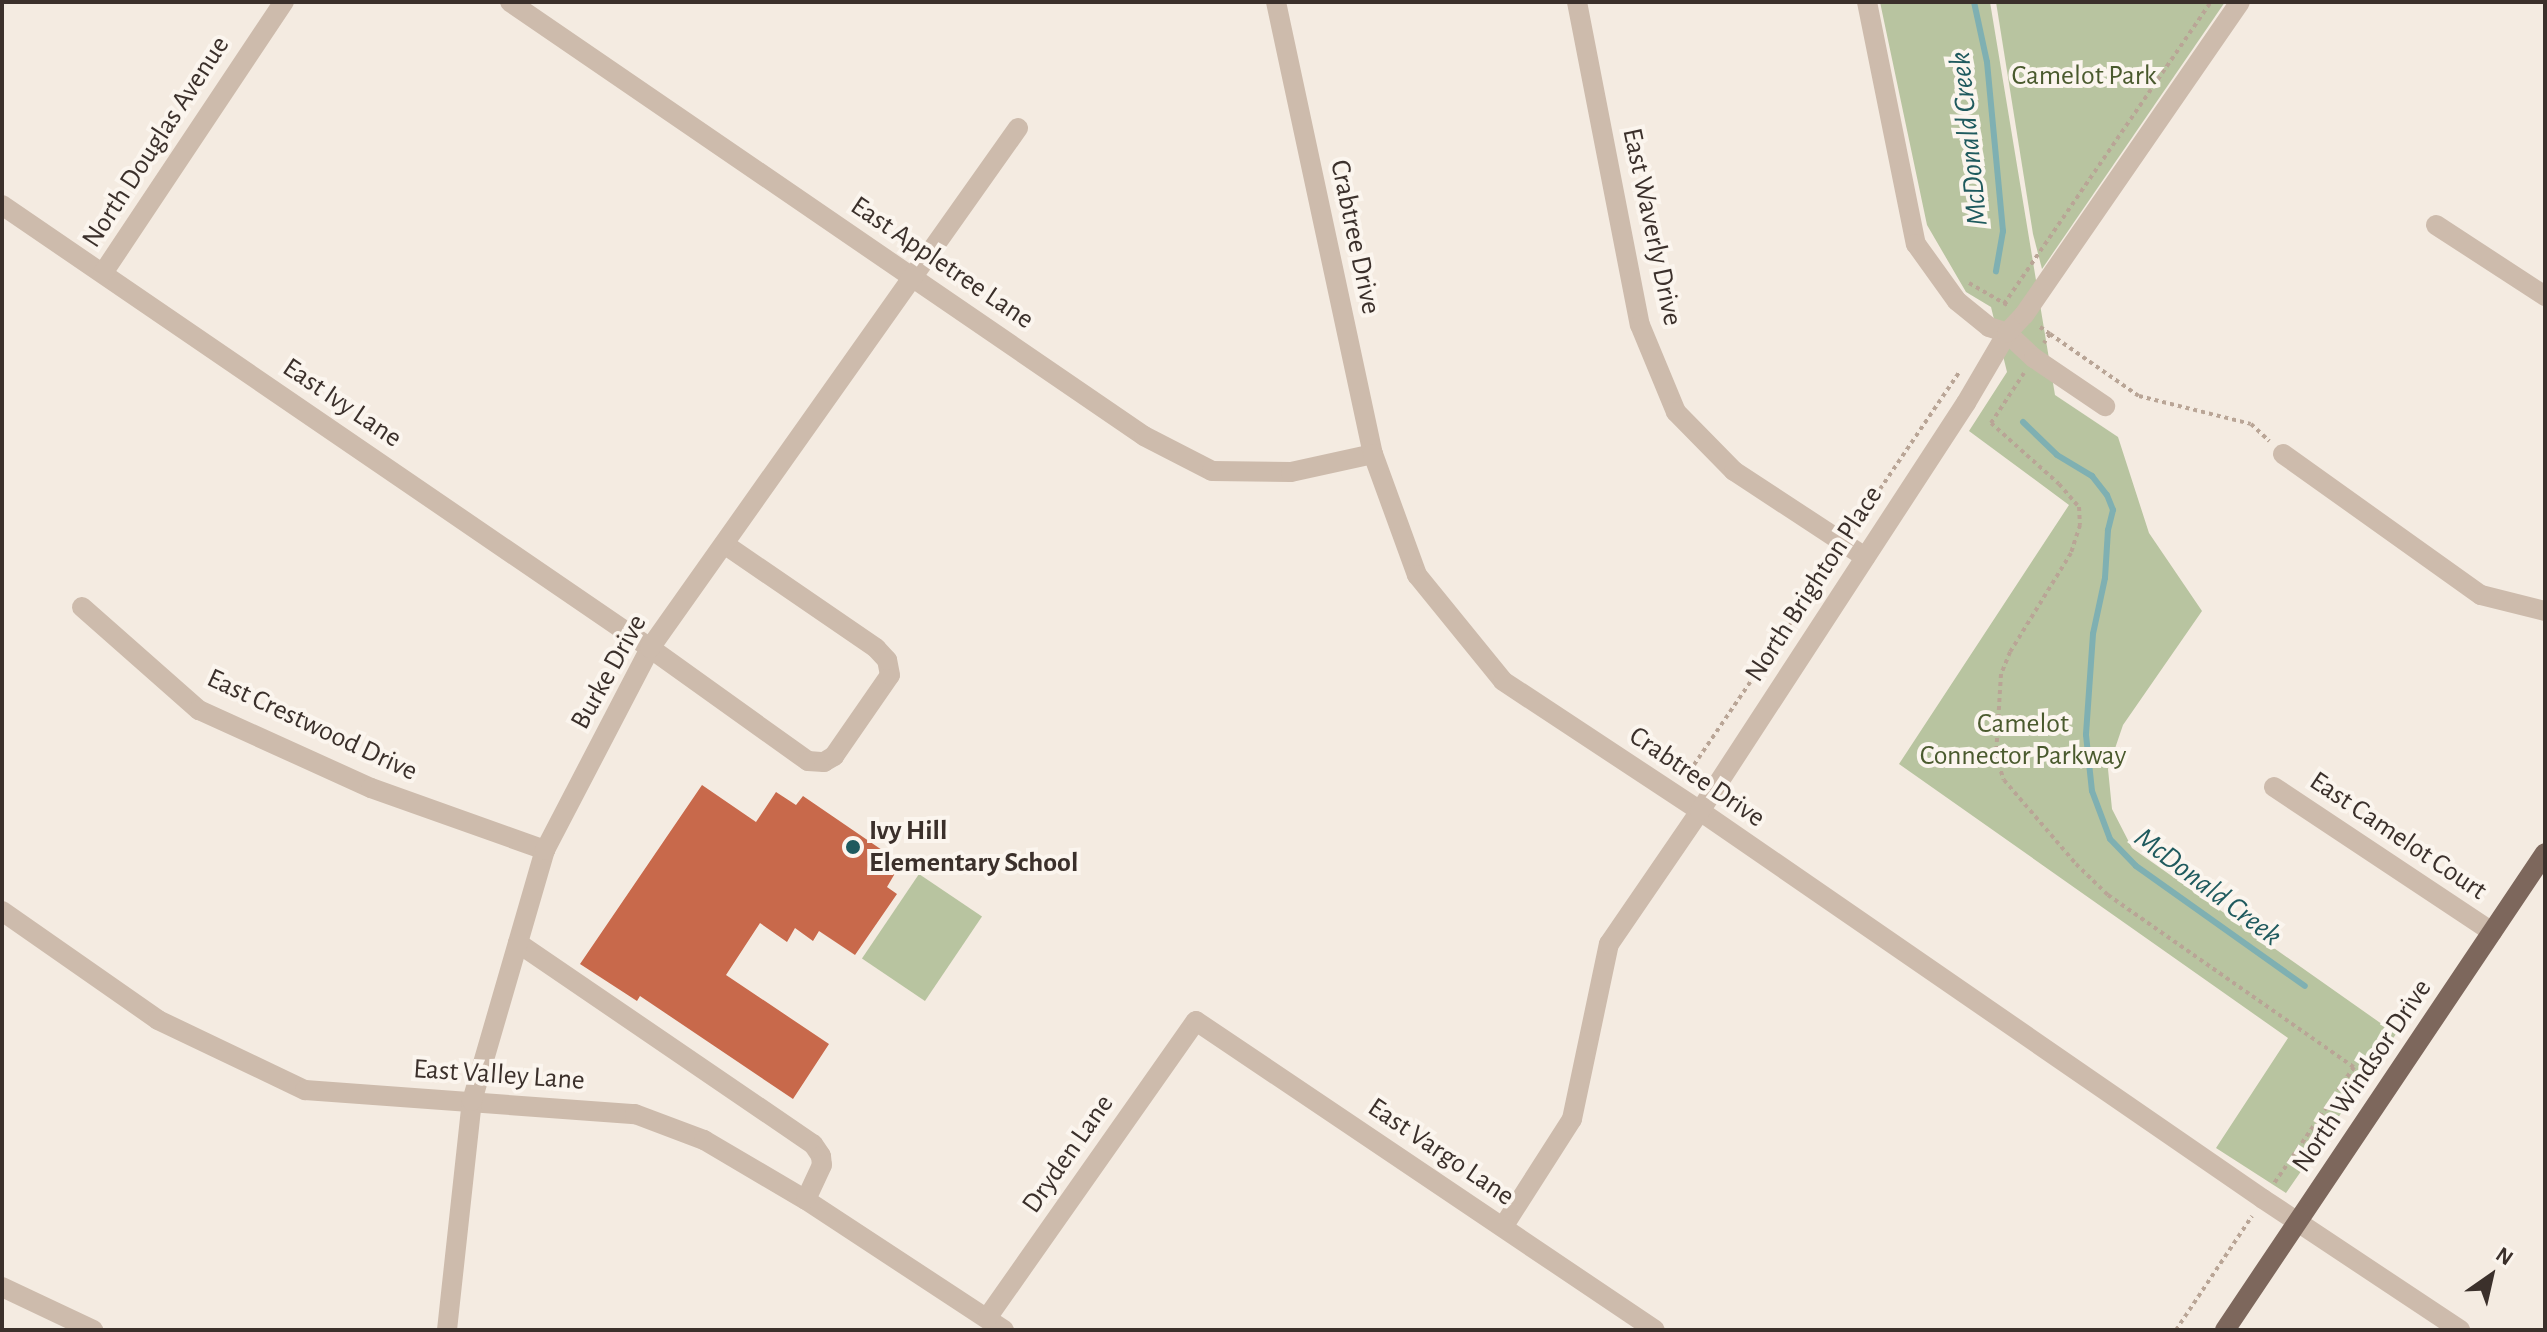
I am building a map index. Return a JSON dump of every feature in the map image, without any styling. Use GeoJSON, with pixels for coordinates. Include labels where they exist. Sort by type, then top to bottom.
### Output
{"type":"FeatureCollection","features":[{"type":"Feature","properties":{"kind":"main road","name":"North Windsor Drive"},"geometry":{"type":"LineString","coordinates":[[2225,1330],[2545,853]]}},
{"type":"Feature","properties":{"kind":"street","name":"North Douglas Avenue"},"geometry":{"type":"LineString","coordinates":[[103,273],[284,2]]}},
{"type":"Feature","properties":{"kind":"street","name":"East Appletree Lane"},"geometry":{"type":"LineString","coordinates":[[510,2],[1144,436],[1212,471],[1291,472],[1373,454]]}},
{"type":"Feature","properties":{"kind":"street","name":"Crabtree Drive"},"geometry":{"type":"LineString","coordinates":[[1276,2],[1373,454],[1417,575],[1503,681],[1700,811],[2263,1199],[2460,1330]]}},
{"type":"Feature","properties":{"kind":"street","name":"East Waverly Drive"},"geometry":{"type":"LineString","coordinates":[[1577,2],[1640,325],[1676,412],[1734,471],[1865,557]]}},
{"type":"Feature","properties":{"kind":"street"},"geometry":{"type":"LineString","coordinates":[[1867,2],[1916,244],[1957,301],[2105,406]]}},
{"type":"Feature","properties":{"kind":"street","name":"North Brighton Place"},"geometry":{"type":"LineString","coordinates":[[1503,1227],[1572,1119],[1609,944],[1700,811],[1966,403],[1998,330],[2024,315],[2240,2]]}},
{"type":"Feature","properties":{"kind":"street","name":"Burke Drive"},"geometry":{"type":"LineString","coordinates":[[447,1330],[472,1101],[545,850],[650,648],[1018,128]]}},
{"type":"Feature","properties":{"kind":"street","name":"East Ivy Lane"},"geometry":{"type":"LineString","coordinates":[[2,205],[650,648],[808,761],[824,762],[834,756],[890,675],[887,660],[870,644],[724,544]]}},
{"type":"Feature","properties":{"kind":"street"},"geometry":{"type":"LineString","coordinates":[[2436,225],[2545,296]]}},
{"type":"Feature","properties":{"kind":"street"},"geometry":{"type":"LineString","coordinates":[[2283,454],[2481,595],[2545,611]]}},
{"type":"Feature","properties":{"kind":"street","name":"East Crestwood Drive"},"geometry":{"type":"LineString","coordinates":[[82,607],[199,710],[371,788],[545,850]]}},
{"type":"Feature","properties":{"kind":"street","name":"East Camelot Court"},"geometry":{"type":"LineString","coordinates":[[2274,787],[2492,932]]}},
{"type":"Feature","properties":{"kind":"street","name":"East Valley Lane"},"geometry":{"type":"LineString","coordinates":[[2,911],[158,1020],[305,1090],[635,1114],[704,1140],[806,1200],[995,1324]]}},
{"type":"Feature","properties":{"kind":"street"},"geometry":{"type":"LineString","coordinates":[[518,943],[813,1144],[821,1156],[822,1165],[806,1200]]}},
{"type":"Feature","properties":{"kind":"street","name":"East Vargo Lane"},"geometry":{"type":"LineString","coordinates":[[1196,1021],[1655,1330]]}},
{"type":"Feature","properties":{"kind":"street","name":"Dryden Lane"},"geometry":{"type":"LineString","coordinates":[[995,1324],[1196,1021]]}},
{"type":"Feature","properties":{"kind":"street"},"geometry":{"type":"LineString","coordinates":[[2,1287],[93,1330]]}},
{"type":"Feature","properties":{"kind":"path"},"geometry":{"type":"LineString","coordinates":[[1998,330],[2005,303],[2211,2]]}},
{"type":"Feature","properties":{"kind":"path"},"geometry":{"type":"LineString","coordinates":[[1966,281],[2024,315],[2139,396],[2251,424],[2283,454]]}},
{"type":"Feature","properties":{"kind":"path"},"geometry":{"type":"LineString","coordinates":[[2050,334],[1991,423],[2059,484],[2079,507],[2080,525],[2071,553],[2010,652],[2001,674],[1996,756],[2004,780],[2076,864],[2108,895],[2354,1067],[2176,1330]]}},
{"type":"Feature","properties":{"kind":"path"},"geometry":{"type":"LineString","coordinates":[[1674,794],[1964,365]]}},
{"type":"Feature","properties":{"kind":"green space","name":"Camelot Connector Parkway"},"geometry":{"type":"Polygon","coordinates":[[[1880,2],[1990,2],[2055,395],[2118,437],[2149,533],[2202,611],[2123,725],[2108,769],[2112,809],[2132,848],[2396,1034],[2286,1193],[2216,1148],[2288,1038],[1899,764],[2069,505],[1969,431],[2007,372],[1991,307],[1966,292],[1927,225],[1880,2]]]}},
{"type":"Feature","properties":{"kind":"green space","name":"Camelot Park"},"geometry":{"type":"Polygon","coordinates":[[[1996,2],[2225,2],[2042,269],[2033,234],[1996,2]]]}},
{"type":"Feature","properties":{"kind":"green space"},"geometry":{"type":"Polygon","coordinates":[[[919,874],[982,916],[925,1001],[862,959],[919,874]]]}},
{"type":"Feature","properties":{"kind":"building"},"geometry":{"type":"Polygon","coordinates":[[[702,785],[756,822],[776,792],[796,805],[803,796],[901,863],[887,887],[897,894],[855,955],[819,931],[813,941],[795,928],[787,942],[760,923],[726,975],[829,1044],[793,1099],[640,996],[637,1001],[580,964],[702,785]]]}},
{"type":"Feature","properties":{"kind":"waterway","name":"McDonald Creek"},"geometry":{"type":"LineString","coordinates":[[1974,2],[1987,62],[2003,231],[1996,271]]}},
{"type":"Feature","properties":{"kind":"waterway","name":"McDonald Creek"},"geometry":{"type":"LineString","coordinates":[[2023,422],[2057,455],[2092,476],[2107,495],[2113,510],[2108,530],[2105,578],[2093,634],[2086,735],[2092,791],[2110,839],[2136,866],[2305,986]]}},
{"type":"Feature","properties":{"kind":"place","name":"Ivy Hill Elementary School"},"geometry":{"type":"Point","coordinates":[853,847]}}]}
